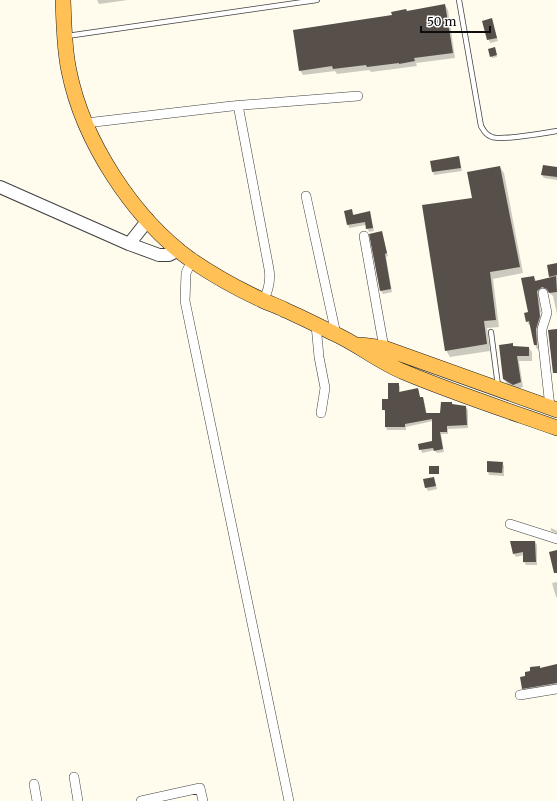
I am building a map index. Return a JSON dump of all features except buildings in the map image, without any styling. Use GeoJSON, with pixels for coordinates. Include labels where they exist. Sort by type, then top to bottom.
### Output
{"type":"FeatureCollection","features":[{"type":"Feature","properties":{"kind":"highway"},"geometry":{"type":"LineString","coordinates":[[63,0],[69,72],[86,123],[104,162],[118,184],[148,220],[179,250],[192,260],[242,291],[336,334],[404,372],[557,428]]}},
{"type":"Feature","properties":{"kind":"highway"},"geometry":{"type":"LineString","coordinates":[[356,344],[384,348],[553,409]]}},
{"type":"Feature","properties":{"kind":"street"},"geometry":{"type":"LineString","coordinates":[[86,123],[238,105],[358,96]]}},
{"type":"Feature","properties":{"kind":"street"},"geometry":{"type":"LineString","coordinates":[[238,105],[269,269],[269,287],[263,301]]}},
{"type":"Feature","properties":{"kind":"street"},"geometry":{"type":"LineString","coordinates":[[0,187],[129,244],[159,255],[170,255],[179,250]]}},
{"type":"Feature","properties":{"kind":"street"},"geometry":{"type":"LineString","coordinates":[[306,196],[336,334]]}},
{"type":"Feature","properties":{"kind":"street"},"geometry":{"type":"LineString","coordinates":[[129,244],[148,220]]}},
{"type":"Feature","properties":{"kind":"street"},"geometry":{"type":"LineString","coordinates":[[364,236],[384,348]]}},
{"type":"Feature","properties":{"kind":"street"},"geometry":{"type":"LineString","coordinates":[[192,260],[186,273],[185,301],[289,801]]}},
{"type":"Feature","properties":{"kind":"street"},"geometry":{"type":"LineString","coordinates":[[543,293],[547,313],[542,334],[553,409]]}},
{"type":"Feature","properties":{"kind":"street"},"geometry":{"type":"LineString","coordinates":[[316,325],[319,357],[325,388],[321,412]]}},
{"type":"Feature","properties":{"kind":"street"},"geometry":{"type":"LineString","coordinates":[[510,524],[557,539]]}},
{"type":"Feature","properties":{"kind":"street"},"geometry":{"type":"LineString","coordinates":[[520,695],[557,689]]}},
{"type":"Feature","properties":{"kind":"street"},"geometry":{"type":"LineString","coordinates":[[74,777],[78,801]]}},
{"type":"Feature","properties":{"kind":"street"},"geometry":{"type":"LineString","coordinates":[[34,784],[37,801]]}},
{"type":"Feature","properties":{"kind":"street"},"geometry":{"type":"LineString","coordinates":[[141,801],[200,788],[203,801]]}},
{"type":"Feature","properties":{"kind":"lane"},"geometry":{"type":"LineString","coordinates":[[65,36],[317,0]]}},
{"type":"Feature","properties":{"kind":"lane"},"geometry":{"type":"LineString","coordinates":[[459,0],[481,126],[486,134],[493,138],[505,138],[557,131]]}},
{"type":"Feature","properties":{"kind":"lane"},"geometry":{"type":"LineString","coordinates":[[492,332],[498,389]]}}]}
